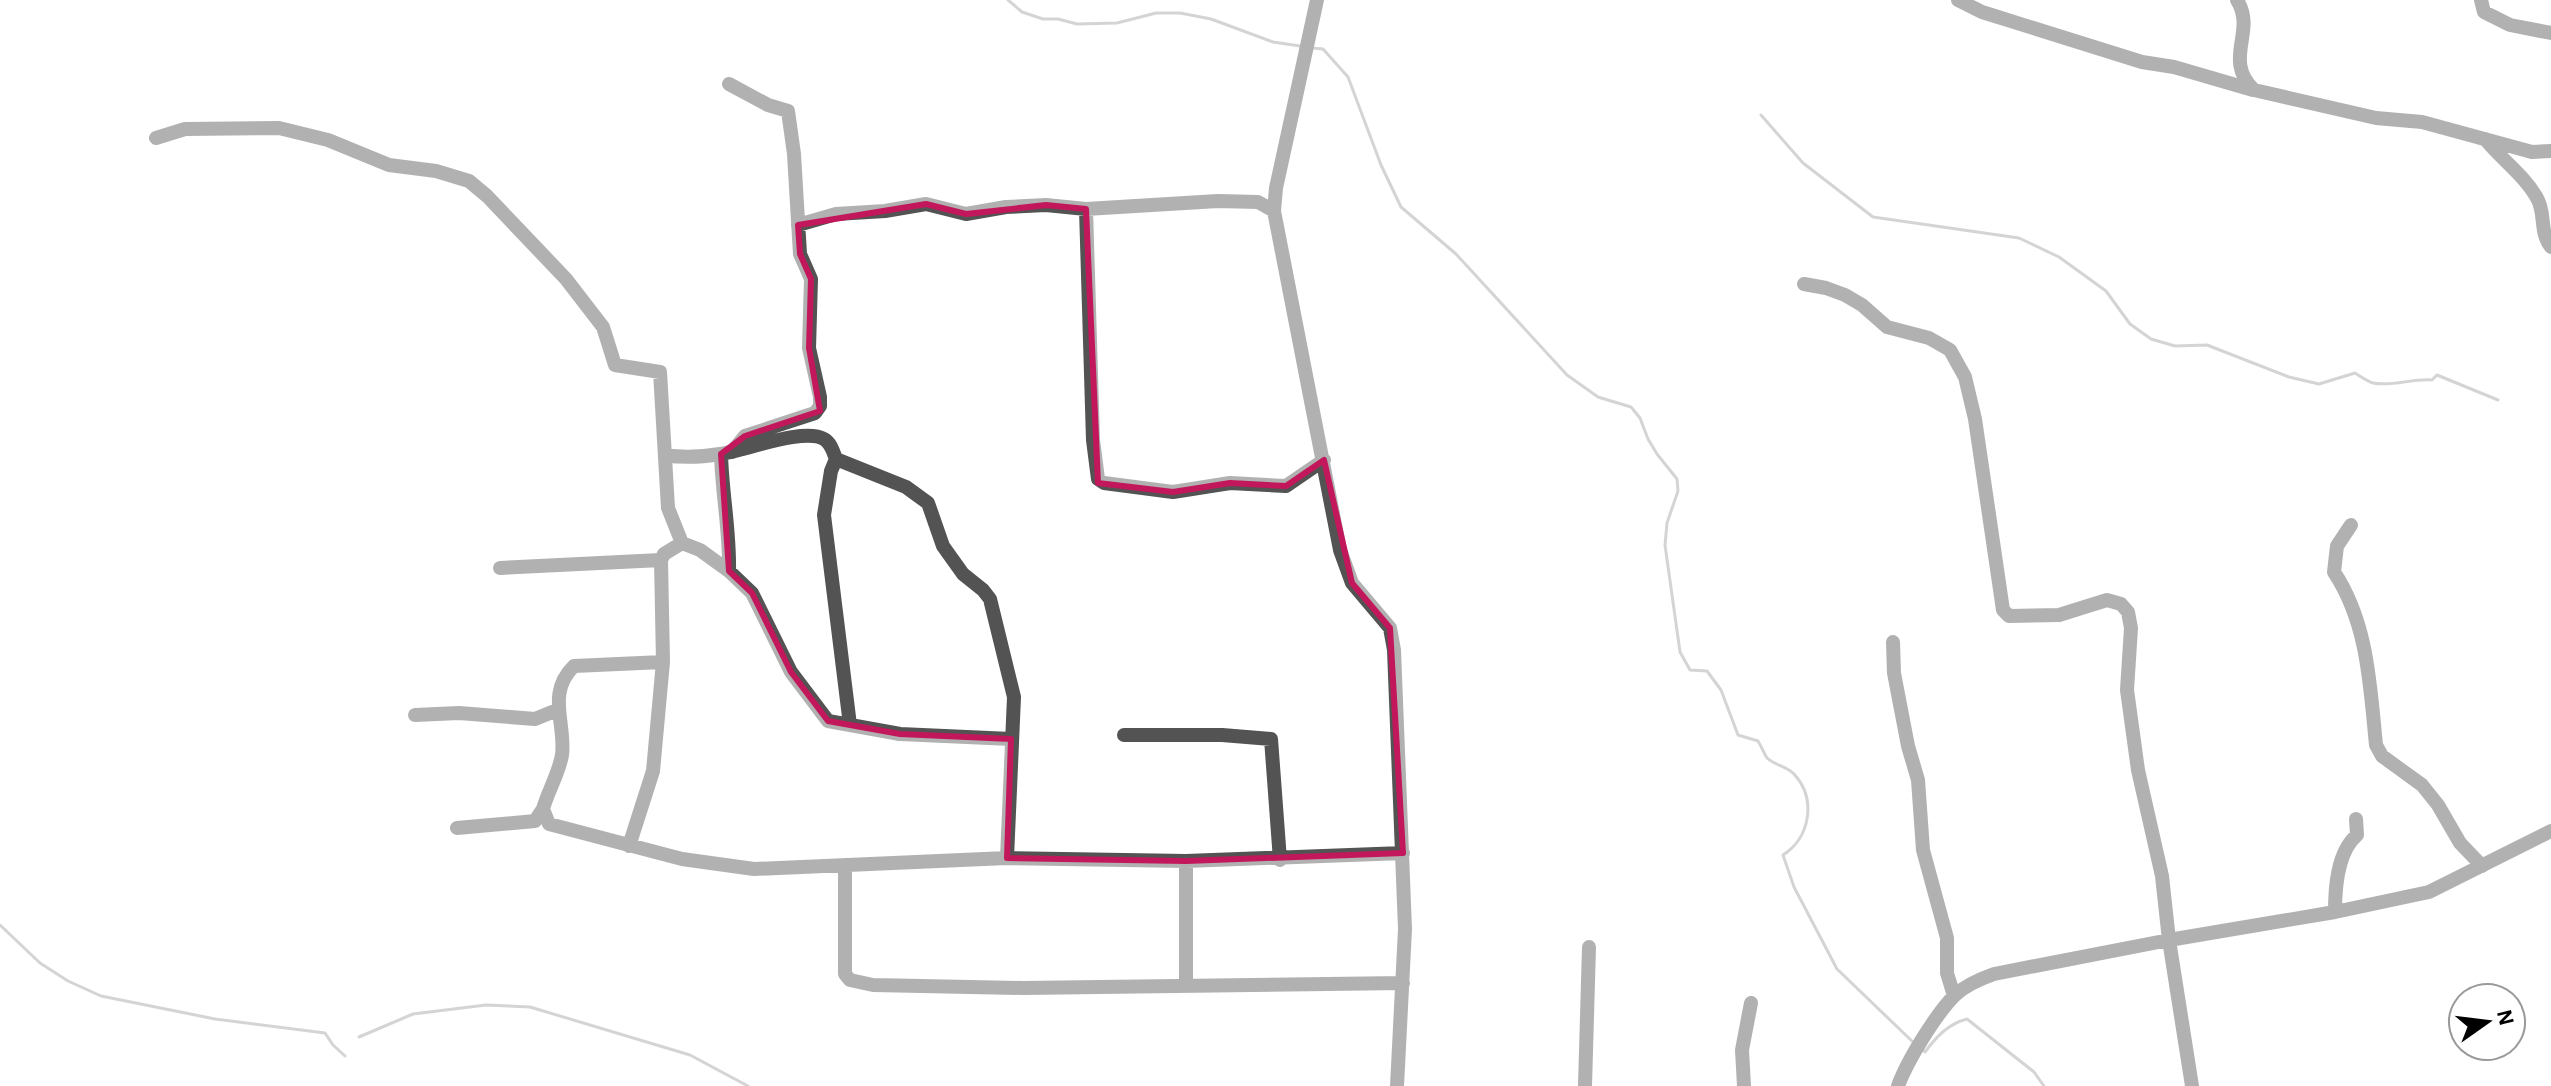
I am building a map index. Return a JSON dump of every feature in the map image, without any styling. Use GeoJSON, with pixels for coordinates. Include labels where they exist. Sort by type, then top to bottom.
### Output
{"type":"FeatureCollection","features":[{"type":"Feature","properties":{"kind":"street"},"geometry":{"type":"LineString","coordinates":[[1317,0],[1276,188],[1274,211],[1340,550],[1352,583],[1390,628],[1392,639],[1405,929],[1397,1086]]}},
{"type":"Feature","properties":{"kind":"street"},"geometry":{"type":"LineString","coordinates":[[1958,0],[1982,12],[2142,62],[2174,67],[2254,90],[2376,118],[2422,122],[2532,152],[2551,151]]}},
{"type":"Feature","properties":{"kind":"street"},"geometry":{"type":"LineString","coordinates":[[2237,0],[2244,16]]}},
{"type":"Feature","properties":{"kind":"street"},"geometry":{"type":"LineString","coordinates":[[2246,0],[2239,70],[2244,81],[2254,90]]}},
{"type":"Feature","properties":{"kind":"street"},"geometry":{"type":"LineString","coordinates":[[2481,0],[2484,12],[2510,25],[2551,33]]}},
{"type":"Feature","properties":{"kind":"street"},"geometry":{"type":"LineString","coordinates":[[729,84],[768,105],[788,111],[800,254],[811,279],[809,348],[820,406],[815,413],[745,436],[727,453],[722,488],[730,538],[729,571]]}},
{"type":"Feature","properties":{"kind":"street"},"geometry":{"type":"LineString","coordinates":[[156,138],[185,129],[279,128],[328,140],[389,165],[436,171],[469,181],[566,279],[603,327],[615,365],[660,372],[668,508],[682,543],[700,550],[752,593],[791,672],[828,721],[900,734],[1011,739]]}},
{"type":"Feature","properties":{"kind":"street"},"geometry":{"type":"LineString","coordinates":[[2485,139],[2540,201],[2545,239],[2551,247]]}},
{"type":"Feature","properties":{"kind":"street"},"geometry":{"type":"LineString","coordinates":[[798,225],[836,214],[885,211],[926,204],[966,214],[1006,207],[1046,205],[1086,209],[1218,201],[1258,202],[1274,211]]}},
{"type":"Feature","properties":{"kind":"street"},"geometry":{"type":"LineString","coordinates":[[1086,209],[1093,440],[1098,479],[1104,483],[1173,492],[1230,483],[1286,486],[1324,460]]}},
{"type":"Feature","properties":{"kind":"street"},"geometry":{"type":"LineString","coordinates":[[1804,284],[1845,295],[1887,327],[1929,338],[1950,350],[1965,377],[1973,411],[2003,610],[2009,616],[2059,615],[2107,600],[2121,604],[2128,612],[2131,628],[2127,690],[2138,770],[2162,876],[2192,1086]]}},
{"type":"Feature","properties":{"kind":"street"},"geometry":{"type":"LineString","coordinates":[[665,455],[681,458],[727,453],[792,437],[821,436],[830,444],[836,459],[824,515],[850,725]]}},
{"type":"Feature","properties":{"kind":"street"},"geometry":{"type":"LineString","coordinates":[[836,459],[906,487],[928,503],[943,546],[963,574],[990,599],[1014,697],[1007,858]]}},
{"type":"Feature","properties":{"kind":"street"},"geometry":{"type":"LineString","coordinates":[[2351,525],[2337,546],[2334,572],[2354,611],[2367,656],[2376,745],[2382,756],[2422,785],[2438,805],[2460,843],[2482,866]]}},
{"type":"Feature","properties":{"kind":"street"},"geometry":{"type":"LineString","coordinates":[[629,846],[653,771],[663,662],[661,560],[664,554],[682,543]]}},
{"type":"Feature","properties":{"kind":"street"},"geometry":{"type":"LineString","coordinates":[[500,568],[661,560]]}},
{"type":"Feature","properties":{"kind":"street"},"geometry":{"type":"LineString","coordinates":[[1893,642],[1894,673],[1918,780],[1923,850],[1947,938],[1947,973],[1954,996]]}},
{"type":"Feature","properties":{"kind":"street"},"geometry":{"type":"LineString","coordinates":[[542,818],[562,758],[563,735],[557,710],[563,677],[574,666],[663,662]]}},
{"type":"Feature","properties":{"kind":"street"},"geometry":{"type":"LineString","coordinates":[[415,715],[459,713],[535,719],[557,710]]}},
{"type":"Feature","properties":{"kind":"street"},"geometry":{"type":"LineString","coordinates":[[1124,735],[1222,735],[1271,739],[1280,860]]}},
{"type":"Feature","properties":{"kind":"street"},"geometry":{"type":"LineString","coordinates":[[457,828],[542,818],[629,846],[682,859],[754,869],[1007,858],[1280,860],[1403,853]]}},
{"type":"Feature","properties":{"kind":"street"},"geometry":{"type":"LineString","coordinates":[[2335,912],[2337,881],[2348,843],[2357,835],[2356,819]]}},
{"type":"Feature","properties":{"kind":"street"},"geometry":{"type":"LineString","coordinates":[[1898,1086],[1907,1063],[1954,996],[1973,982],[1994,974],[2429,892],[2551,831]]}},
{"type":"Feature","properties":{"kind":"street"},"geometry":{"type":"LineString","coordinates":[[1186,861],[1186,986]]}},
{"type":"Feature","properties":{"kind":"street"},"geometry":{"type":"LineString","coordinates":[[845,865],[845,974],[850,980],[873,985],[1008,988],[1403,983]]}},
{"type":"Feature","properties":{"kind":"street"},"geometry":{"type":"LineString","coordinates":[[1585,1086],[1589,947]]}},
{"type":"Feature","properties":{"kind":"street"},"geometry":{"type":"LineString","coordinates":[[1744,1086],[1741,1066],[1751,1003]]}},
{"type":"Feature","properties":{"kind":"highlighted area"},"geometry":{"type":"Polygon","coordinates":[[[926,204],[966,214],[1046,205],[1086,209],[1098,483],[1173,492],[1230,483],[1286,486],[1324,460],[1352,583],[1390,628],[1403,853],[1186,861],[1007,858],[1011,739],[900,734],[828,721],[791,672],[752,593],[729,571],[721,454],[745,436],[820,411],[809,348],[811,279],[800,254],[798,225],[926,204]]]}},
{"type":"Feature","properties":{"kind":"waterway"},"geometry":{"type":"LineString","coordinates":[[1008,0],[1022,12],[1077,24],[1117,23],[1156,13],[1180,13],[1211,19],[1273,42],[1300,46]]}},
{"type":"Feature","properties":{"kind":"waterway"},"geometry":{"type":"LineString","coordinates":[[1312,48],[1323,49],[1348,77],[1381,165],[1401,207],[1456,254],[1567,375],[1598,397],[1631,407],[1640,418],[1657,454],[1677,479],[1678,491],[1667,523],[1665,545],[1680,652],[1690,670],[1707,671],[1721,690],[1738,735],[1758,741],[1767,758],[1791,771],[1801,784],[1808,806],[1807,818],[1799,839],[1783,855],[1794,887],[1837,969],[1914,1043]]}},
{"type":"Feature","properties":{"kind":"waterway"},"geometry":{"type":"LineString","coordinates":[[1761,115],[1803,163],[1873,217],[2019,238],[2059,257],[2106,291],[2130,324],[2151,339],[2175,346],[2207,345],[2289,377],[2319,384],[2355,373],[2380,384],[2432,380],[2437,375],[2498,400]]}},
{"type":"Feature","properties":{"kind":"waterway"},"geometry":{"type":"LineString","coordinates":[[0,925],[40,963],[68,981],[101,996],[215,1019],[325,1033],[345,1056]]}},
{"type":"Feature","properties":{"kind":"waterway"},"geometry":{"type":"LineString","coordinates":[[359,1037],[413,1014],[486,1005],[530,1007],[690,1055],[748,1086]]}},
{"type":"Feature","properties":{"kind":"waterway"},"geometry":{"type":"LineString","coordinates":[[1923,1050],[1925,1052],[1948,1028],[1967,1019],[2034,1072],[2044,1086]]}}]}
